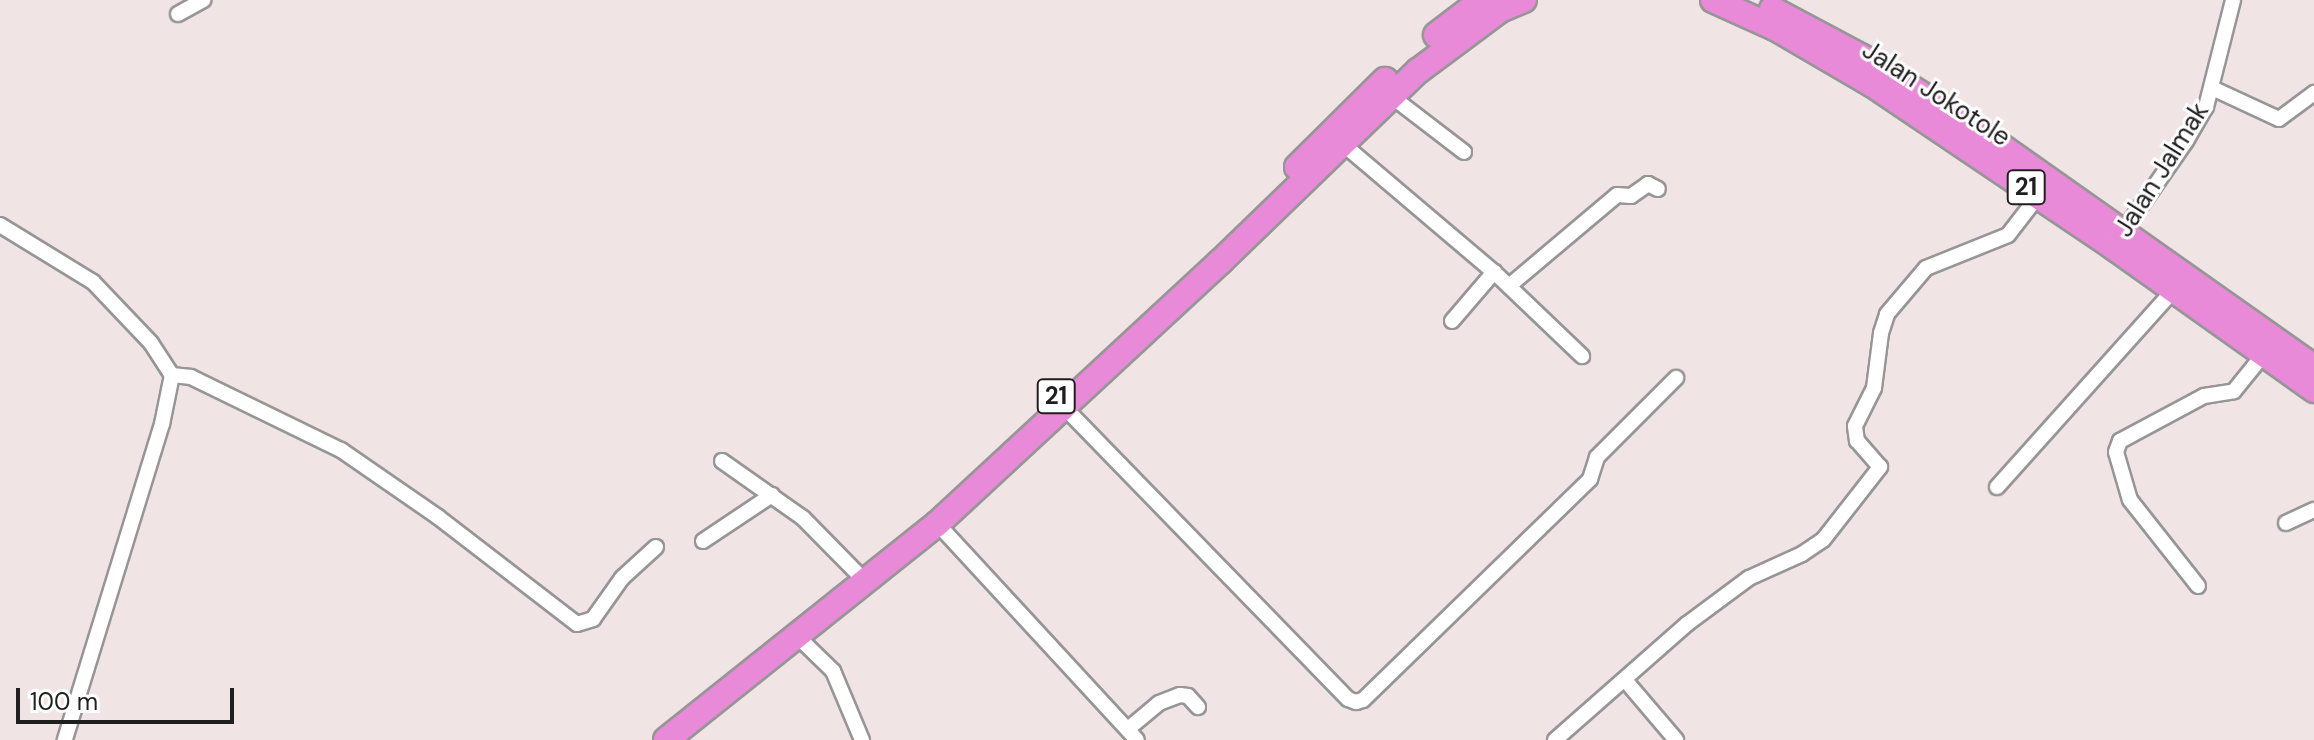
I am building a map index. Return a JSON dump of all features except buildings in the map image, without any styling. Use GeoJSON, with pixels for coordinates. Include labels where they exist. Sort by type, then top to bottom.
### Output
{"type":"FeatureCollection","features":[{"type":"Feature","properties":{"kind":"highway","name":"21"},"geometry":{"type":"LineString","coordinates":[[666,740],[796,635],[1065,408],[1246,228],[1379,85],[1482,0]]}},
{"type":"Feature","properties":{"kind":"highway","name":"21"},"geometry":{"type":"LineString","coordinates":[[649,740],[858,574],[934,520],[1246,228],[1344,145],[1391,96],[1453,41],[1500,10],[1524,0]]}},
{"type":"Feature","properties":{"kind":"highway","name":"Jalan Jokotole"},"geometry":{"type":"LineString","coordinates":[[1713,0],[1826,56],[2038,196],[2118,239],[2314,367]]}},
{"type":"Feature","properties":{"kind":"highway","name":"Jalan Jokotole"},"geometry":{"type":"LineString","coordinates":[[1752,0],[1814,29],[1915,89],[2049,177],[2174,290],[2314,389]]}},
{"type":"Feature","properties":{"kind":"street"},"geometry":{"type":"LineString","coordinates":[[178,14],[203,0]]}},
{"type":"Feature","properties":{"kind":"street","name":"Jalan Jalmak"},"geometry":{"type":"LineString","coordinates":[[2118,239],[2192,133],[2212,88],[2233,0]]}},
{"type":"Feature","properties":{"kind":"street"},"geometry":{"type":"LineString","coordinates":[[2212,88],[2279,119],[2314,93]]}},
{"type":"Feature","properties":{"kind":"street"},"geometry":{"type":"LineString","coordinates":[[1391,96],[1464,152]]}},
{"type":"Feature","properties":{"kind":"street"},"geometry":{"type":"LineString","coordinates":[[1344,145],[1494,272],[1582,356]]}},
{"type":"Feature","properties":{"kind":"street"},"geometry":{"type":"LineString","coordinates":[[1509,286],[1617,195],[1631,196],[1648,184],[1658,189]]}},
{"type":"Feature","properties":{"kind":"street"},"geometry":{"type":"LineString","coordinates":[[1555,740],[1668,638],[1749,578],[1802,554],[1823,540],[1880,467],[1857,441],[1855,426],[1874,388],[1881,333],[1887,314],[1926,268],[2008,235],[2038,196]]}},
{"type":"Feature","properties":{"kind":"street"},"geometry":{"type":"LineString","coordinates":[[0,225],[93,282],[151,343],[172,375],[162,424],[67,733],[80,740]]}},
{"type":"Feature","properties":{"kind":"street"},"geometry":{"type":"LineString","coordinates":[[1452,321],[1494,272]]}},
{"type":"Feature","properties":{"kind":"street"},"geometry":{"type":"LineString","coordinates":[[1997,487],[2174,290]]}},
{"type":"Feature","properties":{"kind":"street"},"geometry":{"type":"LineString","coordinates":[[2198,586],[2130,500],[2116,452],[2120,441],[2204,396],[2234,391],[2264,354]]}},
{"type":"Feature","properties":{"kind":"street"},"geometry":{"type":"LineString","coordinates":[[172,375],[191,377],[341,450],[438,517],[577,624],[593,619],[622,578],[656,547]]}},
{"type":"Feature","properties":{"kind":"street"},"geometry":{"type":"LineString","coordinates":[[1065,408],[1348,699],[1356,702],[1363,700],[1590,479],[1597,457],[1676,378]]}},
{"type":"Feature","properties":{"kind":"street"},"geometry":{"type":"LineString","coordinates":[[722,461],[803,518],[858,574]]}},
{"type":"Feature","properties":{"kind":"street"},"geometry":{"type":"LineString","coordinates":[[703,541],[772,495]]}},
{"type":"Feature","properties":{"kind":"street"},"geometry":{"type":"LineString","coordinates":[[2286,523],[2314,510]]}},
{"type":"Feature","properties":{"kind":"street"},"geometry":{"type":"LineString","coordinates":[[934,520],[1132,737],[1159,703],[1180,695],[1188,696],[1198,707]]}},
{"type":"Feature","properties":{"kind":"street"},"geometry":{"type":"LineString","coordinates":[[796,635],[833,671],[862,740]]}},
{"type":"Feature","properties":{"kind":"street"},"geometry":{"type":"LineString","coordinates":[[1625,680],[1676,740]]}}]}
